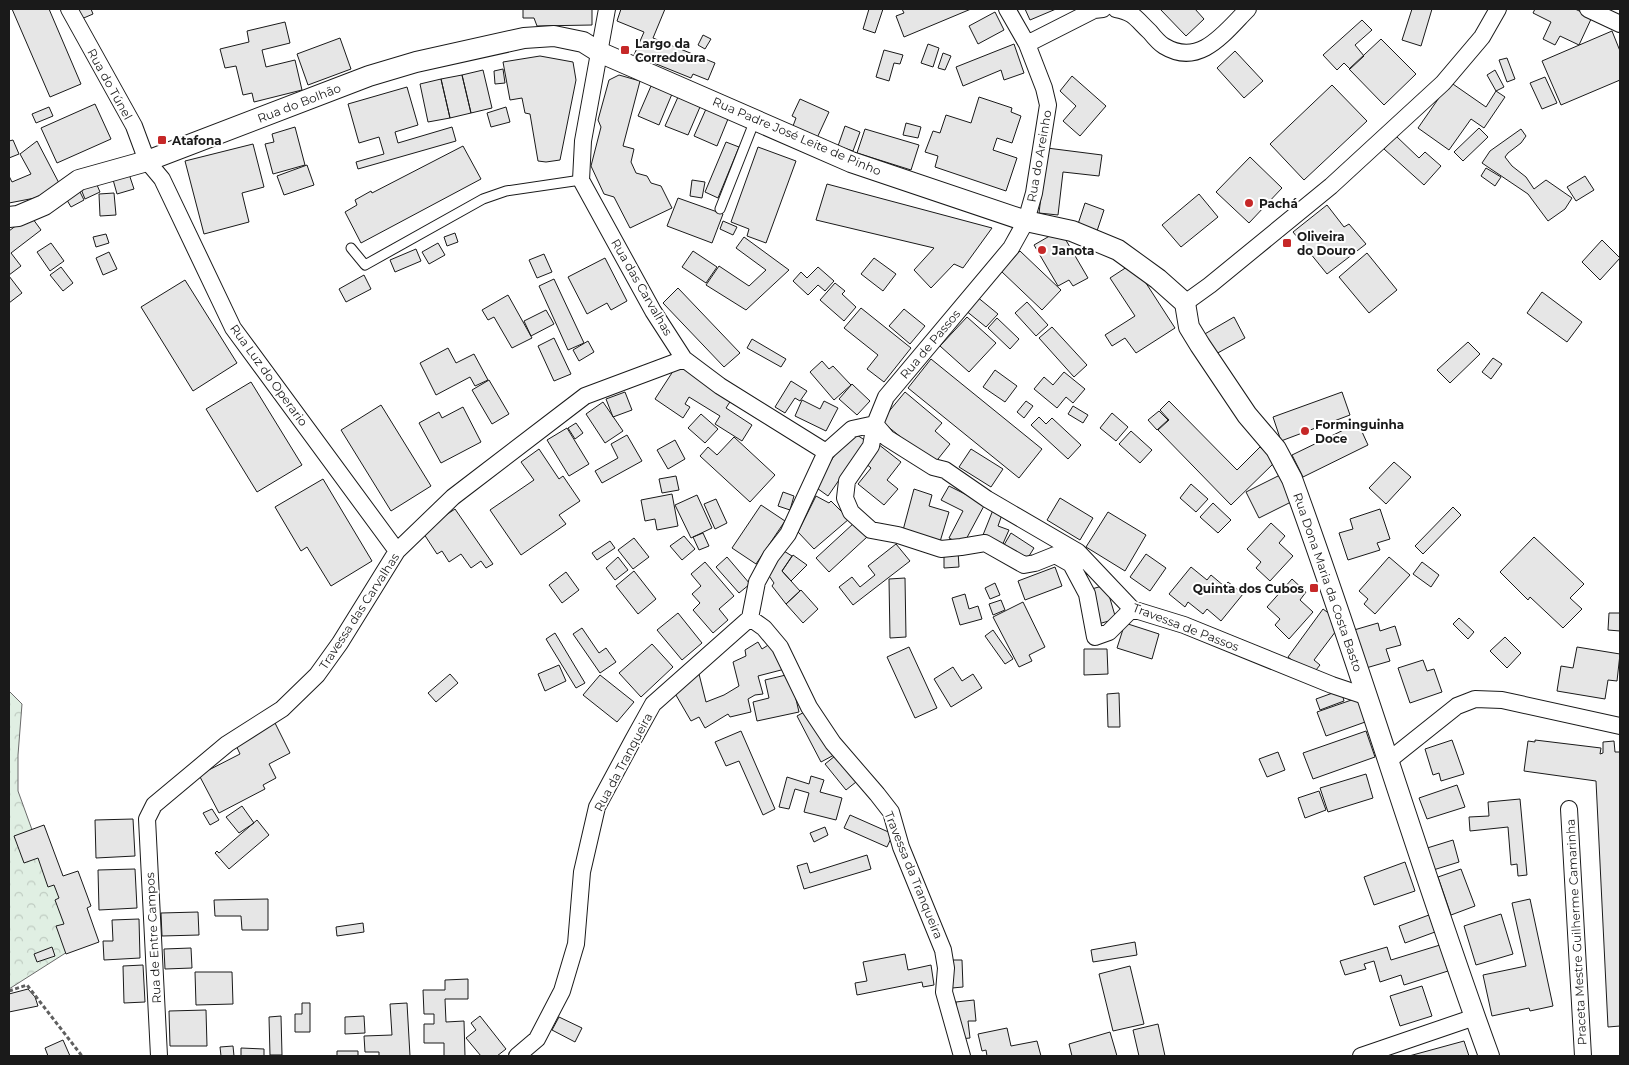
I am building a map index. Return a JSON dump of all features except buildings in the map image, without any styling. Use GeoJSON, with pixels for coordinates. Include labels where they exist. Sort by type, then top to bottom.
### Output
{"type":"FeatureCollection","features":[{"type":"Feature","properties":{"kind":"street","name":"Rua do Túnel"},"geometry":{"type":"LineString","coordinates":[[69,9],[134,126],[147,160]]}},
{"type":"Feature","properties":{"kind":"street"},"geometry":{"type":"LineString","coordinates":[[581,180],[583,141],[608,9]]}},
{"type":"Feature","properties":{"kind":"street","name":"Rua do Areinho"},"geometry":{"type":"LineString","coordinates":[[1007,9],[1027,44],[1044,88],[1048,104],[1034,193],[1026,222]]}},
{"type":"Feature","properties":{"kind":"street"},"geometry":{"type":"LineString","coordinates":[[1027,44],[1094,10],[1103,9]]}},
{"type":"Feature","properties":{"kind":"street"},"geometry":{"type":"LineString","coordinates":[[1116,9],[1129,11],[1163,46],[1180,52],[1199,52],[1217,40],[1248,9]]}},
{"type":"Feature","properties":{"kind":"street"},"geometry":{"type":"LineString","coordinates":[[1026,222],[1072,231],[1118,250],[1158,279],[1186,303],[1210,286],[1331,186],[1443,83],[1482,37],[1498,9]]}},
{"type":"Feature","properties":{"kind":"street"},"geometry":{"type":"LineString","coordinates":[[1588,9],[1620,24]]}},
{"type":"Feature","properties":{"kind":"street","name":"Rua do Bolhão"},"geometry":{"type":"LineString","coordinates":[[9,217],[18,216],[44,205],[79,180],[147,160],[369,76],[416,62],[524,38],[554,36],[583,42],[599,52]]}},
{"type":"Feature","properties":{"kind":"street","name":"Rua Padre José Leite de Pinho"},"geometry":{"type":"LineString","coordinates":[[599,52],[851,162],[1026,222]]}},
{"type":"Feature","properties":{"kind":"street","name":"Rua Luz do Operario"},"geometry":{"type":"LineString","coordinates":[[147,160],[162,179],[233,328],[397,551]]}},
{"type":"Feature","properties":{"kind":"street","name":"Rua das Carvalhas"},"geometry":{"type":"LineString","coordinates":[[581,180],[653,311],[684,359],[720,386],[826,452]]}},
{"type":"Feature","properties":{"kind":"street","name":"Rua de Passos"},"geometry":{"type":"LineString","coordinates":[[1026,222],[1011,248],[886,397],[876,424],[871,446],[847,481],[845,498],[851,512],[871,530],[898,535],[941,549],[961,548],[985,543],[1024,565],[1055,555],[1071,564],[1087,594],[1095,637],[1108,632],[1132,609]]}},
{"type":"Feature","properties":{"kind":"street","name":"Rua Dona Maria da Costa Basto"},"geometry":{"type":"LineString","coordinates":[[1186,303],[1189,327],[1200,346],[1247,415],[1276,449],[1292,479],[1368,697],[1474,1017],[1489,1056]]}},
{"type":"Feature","properties":{"kind":"street","name":"Travessa das Carvalhas"},"geometry":{"type":"LineString","coordinates":[[147,819],[154,804],[227,744],[282,709],[317,675],[340,643],[397,551],[453,497],[585,396],[684,359]]}},
{"type":"Feature","properties":{"kind":"street"},"geometry":{"type":"LineString","coordinates":[[750,618],[757,582],[771,556],[788,534],[826,452],[852,429],[876,424]]}},
{"type":"Feature","properties":{"kind":"street","name":"Travessa de Passos"},"geometry":{"type":"LineString","coordinates":[[876,424],[888,438],[933,467],[945,470],[987,499],[1078,552],[1132,609],[1184,624],[1332,686],[1368,697]]}},
{"type":"Feature","properties":{"kind":"street","name":"Rua da Tranqueira"},"geometry":{"type":"LineString","coordinates":[[518,1056],[537,1038],[562,991],[576,944],[582,872],[597,807],[653,704],[750,618]]}},
{"type":"Feature","properties":{"kind":"street","name":"Travessa da Tranqueira"},"geometry":{"type":"LineString","coordinates":[[750,618],[764,628],[780,647],[809,707],[833,743],[891,812],[901,847],[943,950],[946,968],[944,992],[962,1056]]}},
{"type":"Feature","properties":{"kind":"street"},"geometry":{"type":"LineString","coordinates":[[1388,761],[1457,706],[1475,700],[1502,700],[1620,726]]}},
{"type":"Feature","properties":{"kind":"street","name":"Praceta Mestre Guilherme Camarinha"},"geometry":{"type":"LineString","coordinates":[[1569,808],[1582,1056]]}},
{"type":"Feature","properties":{"kind":"street","name":"Rua de Entre Campos"},"geometry":{"type":"LineString","coordinates":[[147,819],[159,1056]]}},
{"type":"Feature","properties":{"kind":"street"},"geometry":{"type":"LineString","coordinates":[[1361,1056],[1474,1017]]}},
{"type":"Feature","properties":{"kind":"lane"},"geometry":{"type":"LineString","coordinates":[[720,209],[755,120]]}},
{"type":"Feature","properties":{"kind":"lane"},"geometry":{"type":"LineString","coordinates":[[352,248],[365,265],[484,199],[506,191],[581,180]]}},
{"type":"Feature","properties":{"kind":"path"},"geometry":{"type":"LineString","coordinates":[[9,991],[27,985],[82,1056]]}},
{"type":"Feature","properties":{"kind":"green space"},"geometry":{"type":"Polygon","coordinates":[[[9,691],[22,704],[18,755],[18,791],[35,838],[86,940],[9,989],[9,691]]]}},
{"type":"Feature","properties":{"kind":"place","name":"Largo da Corredoura"},"geometry":{"type":"Point","coordinates":[625,50]}},
{"type":"Feature","properties":{"kind":"place","name":"Atafona"},"geometry":{"type":"Point","coordinates":[162,140]}},
{"type":"Feature","properties":{"kind":"place","name":"Pachá"},"geometry":{"type":"Point","coordinates":[1249,203]}},
{"type":"Feature","properties":{"kind":"place","name":"Oliveira do Douro"},"geometry":{"type":"Point","coordinates":[1287,243]}},
{"type":"Feature","properties":{"kind":"place","name":"Janota"},"geometry":{"type":"Point","coordinates":[1042,250]}},
{"type":"Feature","properties":{"kind":"place","name":"Forminguinha Doce"},"geometry":{"type":"Point","coordinates":[1305,431]}},
{"type":"Feature","properties":{"kind":"place","name":"Quinta dos Cubos"},"geometry":{"type":"Point","coordinates":[1314,588]}}]}
